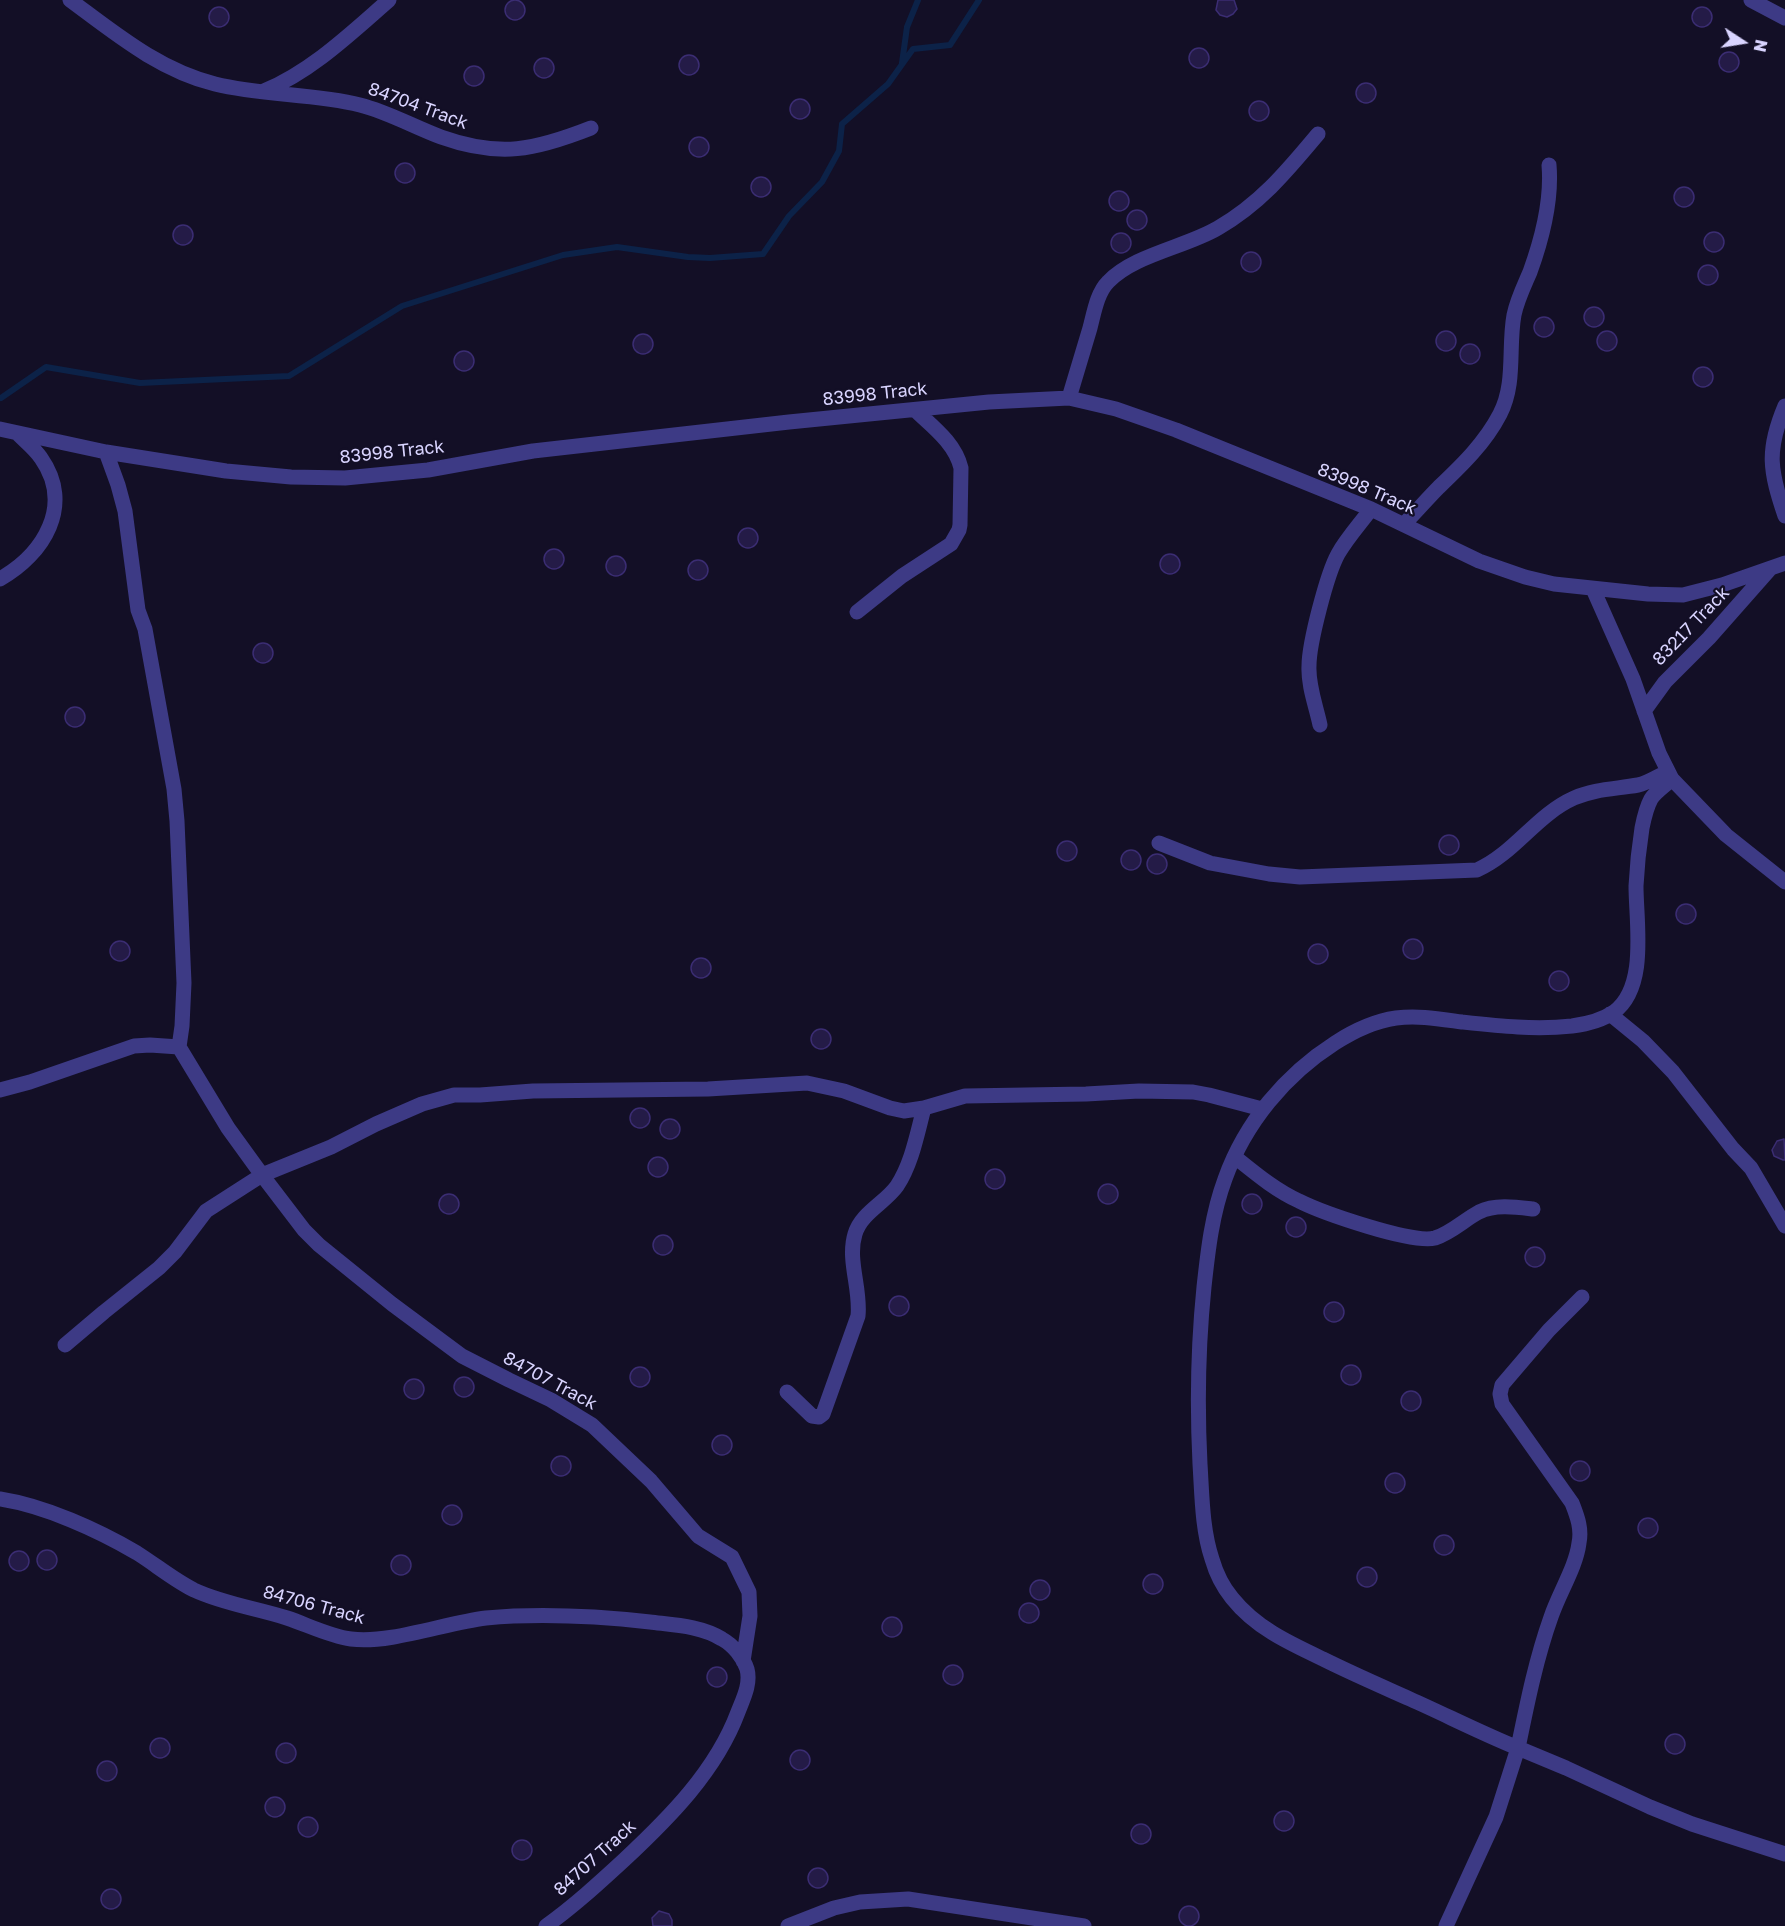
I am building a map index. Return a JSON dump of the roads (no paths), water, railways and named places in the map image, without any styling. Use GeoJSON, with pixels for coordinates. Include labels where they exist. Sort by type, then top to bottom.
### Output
{"type":"FeatureCollection","features":[{"type":"Feature","properties":{"kind":"street","name":"84704 Track"},"geometry":{"type":"LineString","coordinates":[[70,0],[135,48],[180,73],[218,85],[360,105],[441,137],[474,147],[507,150],[531,147],[591,128]]}},
{"type":"Feature","properties":{"kind":"street"},"geometry":{"type":"LineString","coordinates":[[264,91],[295,76],[315,62],[389,0]]}},
{"type":"Feature","properties":{"kind":"street"},"geometry":{"type":"LineString","coordinates":[[1751,0],[1785,18]]}},
{"type":"Feature","properties":{"kind":"street"},"geometry":{"type":"LineString","coordinates":[[1069,399],[1097,304],[1108,281],[1129,266],[1218,228],[1266,194],[1318,134]]}},
{"type":"Feature","properties":{"kind":"street"},"geometry":{"type":"LineString","coordinates":[[1404,524],[1468,459],[1492,427],[1506,399],[1511,379],[1510,356],[1515,312],[1531,268],[1549,202],[1551,184],[1549,165]]}},
{"type":"Feature","properties":{"kind":"street","name":"83998 Track"},"geometry":{"type":"LineString","coordinates":[[0,429],[106,452],[226,471],[291,477],[345,478],[428,470],[534,451],[789,422],[990,402],[1069,399],[1116,409],[1176,430],[1371,509],[1479,561],[1525,577],[1554,584],[1593,589]]}},
{"type":"Feature","properties":{"kind":"street"},"geometry":{"type":"LineString","coordinates":[[1785,406],[1771,451],[1772,468],[1785,516]]}},
{"type":"Feature","properties":{"kind":"street"},"geometry":{"type":"LineString","coordinates":[[857,612],[902,576],[944,550],[951,544],[959,530],[961,468],[958,458],[948,442],[915,410]]}},
{"type":"Feature","properties":{"kind":"street"},"geometry":{"type":"LineString","coordinates":[[0,579],[29,558],[43,540],[52,524],[54,508],[49,472],[40,457],[18,434]]}},
{"type":"Feature","properties":{"kind":"street"},"geometry":{"type":"LineString","coordinates":[[0,1090],[134,1046],[179,1047],[184,983],[174,789],[145,629],[138,610],[125,511],[106,452]]}},
{"type":"Feature","properties":{"kind":"street"},"geometry":{"type":"LineString","coordinates":[[1320,725],[1309,666],[1317,622],[1333,564],[1371,509]]}},
{"type":"Feature","properties":{"kind":"street","name":"83217 Track"},"geometry":{"type":"LineString","coordinates":[[1593,589],[1648,594],[1683,594],[1722,585],[1785,563]]}},
{"type":"Feature","properties":{"kind":"street","name":"83217 Track"},"geometry":{"type":"LineString","coordinates":[[1644,711],[1665,682],[1709,638],[1769,570]]}},
{"type":"Feature","properties":{"kind":"street"},"geometry":{"type":"LineString","coordinates":[[1593,589],[1599,607],[1633,679],[1670,776],[1726,835],[1785,882]]}},
{"type":"Feature","properties":{"kind":"street"},"geometry":{"type":"LineString","coordinates":[[1159,843],[1210,864],[1300,877],[1477,870],[1493,863],[1549,812],[1574,798],[1596,791],[1640,785],[1670,776]]}},
{"type":"Feature","properties":{"kind":"street"},"geometry":{"type":"LineString","coordinates":[[1670,776],[1653,796],[1646,812],[1638,855],[1636,889],[1638,951],[1635,974],[1625,1001],[1610,1014],[1586,1024],[1560,1028],[1521,1028],[1413,1017],[1378,1022],[1336,1042],[1304,1066],[1279,1089],[1262,1109],[1234,1157],[1219,1197],[1211,1233],[1200,1329],[1198,1416],[1203,1510],[1211,1557],[1220,1579],[1237,1604],[1268,1632],[1356,1676],[1671,1816],[1785,1854]]}},
{"type":"Feature","properties":{"kind":"street"},"geometry":{"type":"LineString","coordinates":[[1610,1014],[1643,1041],[1673,1072],[1733,1149],[1751,1168],[1785,1226]]}},
{"type":"Feature","properties":{"kind":"street","name":"84707 Track"},"geometry":{"type":"LineString","coordinates":[[179,1047],[228,1128],[304,1230],[319,1245],[392,1304],[462,1356],[551,1400],[592,1425],[651,1481],[698,1536],[732,1557],[749,1592],[750,1616],[742,1658],[748,1671],[747,1688],[734,1722],[717,1755],[691,1790],[654,1832],[598,1884],[546,1926]]}},
{"type":"Feature","properties":{"kind":"street"},"geometry":{"type":"LineString","coordinates":[[65,1345],[159,1268],[175,1252],[206,1211],[262,1175],[331,1147],[422,1104],[454,1095],[533,1091],[708,1089],[807,1083],[844,1091],[904,1111],[924,1108],[965,1096],[1174,1091],[1209,1095],[1262,1109]]}},
{"type":"Feature","properties":{"kind":"street"},"geometry":{"type":"LineString","coordinates":[[787,1392],[812,1416],[819,1417],[823,1414],[858,1316],[859,1305],[853,1258],[854,1235],[857,1227],[896,1187],[904,1174],[913,1152],[924,1108]]}},
{"type":"Feature","properties":{"kind":"street"},"geometry":{"type":"LineString","coordinates":[[1234,1157],[1265,1181],[1300,1202],[1408,1238],[1435,1238],[1480,1211],[1512,1207],[1533,1209]]}},
{"type":"Feature","properties":{"kind":"street"},"geometry":{"type":"LineString","coordinates":[[1446,1926],[1492,1824],[1518,1748],[1533,1678],[1560,1592],[1576,1559],[1580,1529],[1572,1503],[1502,1404],[1500,1390],[1549,1330],[1582,1297]]}},
{"type":"Feature","properties":{"kind":"street","name":"84706 Track"},"geometry":{"type":"LineString","coordinates":[[0,1499],[25,1504],[90,1528],[135,1552],[192,1589],[218,1600],[285,1617],[322,1632],[351,1639],[372,1640],[483,1619],[524,1616],[607,1617],[681,1625],[705,1631],[723,1639],[742,1658]]}},
{"type":"Feature","properties":{"kind":"street"},"geometry":{"type":"LineString","coordinates":[[788,1926],[842,1906],[860,1902],[908,1899],[1084,1926]]}},
{"type":"Feature","properties":{"kind":"waterway"},"geometry":{"type":"LineString","coordinates":[[902,63],[907,27],[918,0]]}},
{"type":"Feature","properties":{"kind":"waterway"},"geometry":{"type":"LineString","coordinates":[[1,398],[46,367],[140,383],[289,376],[402,306],[563,255],[617,247],[688,257],[710,258],[763,254],[789,216],[822,182],[839,151],[842,124],[888,84],[913,49],[950,45],[979,0]]}}]}
